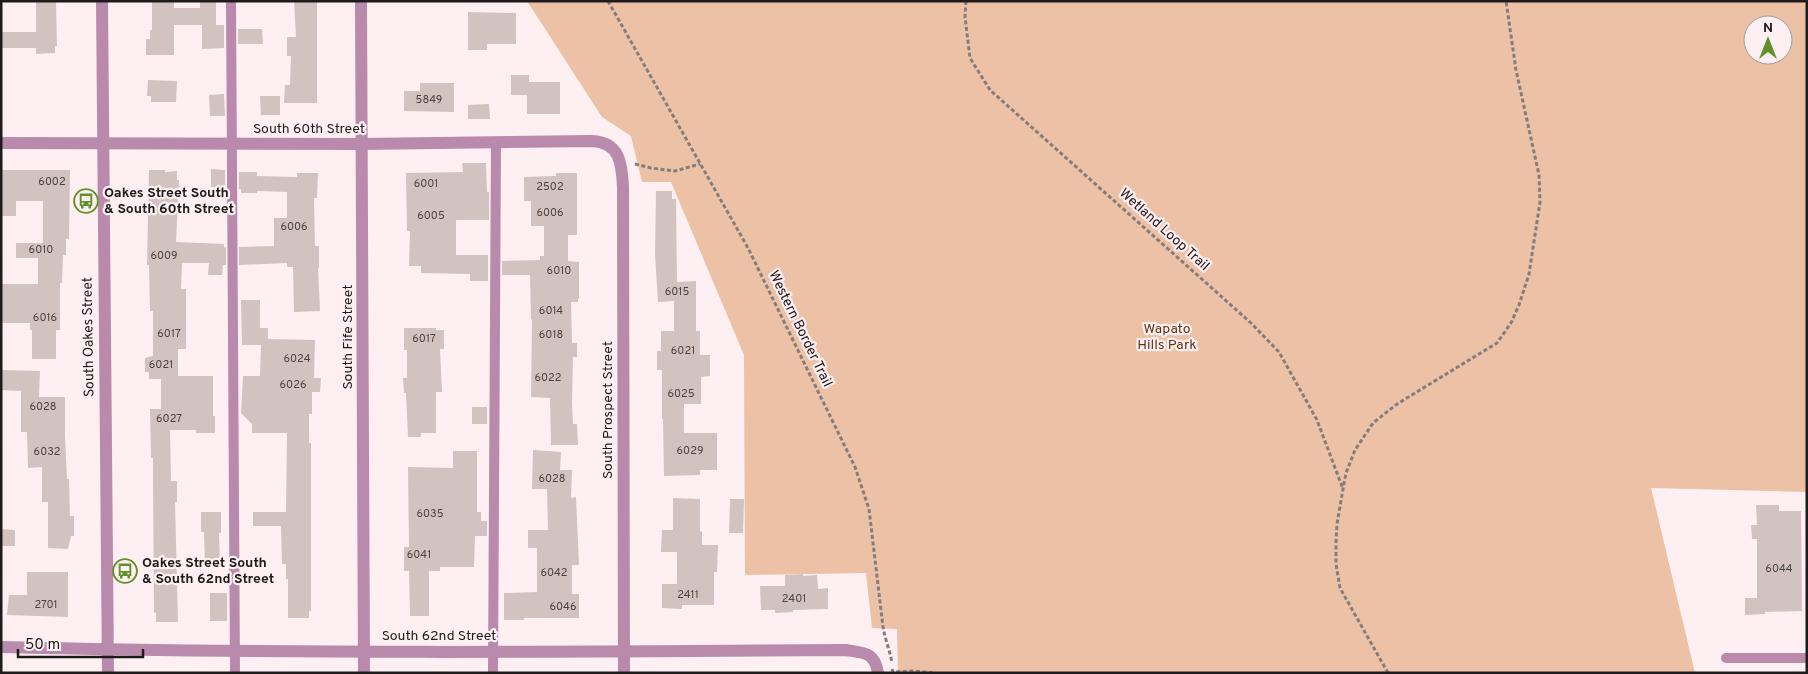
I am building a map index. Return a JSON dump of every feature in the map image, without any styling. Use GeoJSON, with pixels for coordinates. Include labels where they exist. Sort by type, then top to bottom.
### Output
{"type":"FeatureCollection","features":[{"type":"Feature","properties":{"kind":"street","name":"South Oakes Street"},"geometry":{"type":"LineString","coordinates":[[102,1],[108,673]]}},
{"type":"Feature","properties":{"kind":"street","name":"South Fife Street"},"geometry":{"type":"LineString","coordinates":[[361,1],[364,673]]}},
{"type":"Feature","properties":{"kind":"street","name":"South 60th Street"},"geometry":{"type":"LineString","coordinates":[[1,143],[362,144],[600,141],[608,144],[616,155]]}},
{"type":"Feature","properties":{"kind":"street","name":"South Prospect Street"},"geometry":{"type":"LineString","coordinates":[[616,155],[623,187],[624,673]]}},
{"type":"Feature","properties":{"kind":"street","name":"South 62nd Street"},"geometry":{"type":"LineString","coordinates":[[1,647],[108,650],[364,651],[846,650],[868,655],[874,659],[878,673]]}},
{"type":"Feature","properties":{"kind":"lane"},"geometry":{"type":"LineString","coordinates":[[232,1],[235,673]]}},
{"type":"Feature","properties":{"kind":"lane"},"geometry":{"type":"LineString","coordinates":[[492,673],[496,142]]}},
{"type":"Feature","properties":{"kind":"lane"},"geometry":{"type":"LineString","coordinates":[[1726,658],[1807,658]]}},
{"type":"Feature","properties":{"kind":"path","name":"Western Border Trail"},"geometry":{"type":"LineString","coordinates":[[608,1],[748,248],[855,467],[869,509],[883,627],[886,643],[890,651],[893,672],[914,672]]}},
{"type":"Feature","properties":{"kind":"path","name":"Wetland Loop Trail"},"geometry":{"type":"LineString","coordinates":[[966,1],[965,17],[970,58],[990,90],[1251,323],[1279,352],[1317,420],[1343,489]]}},
{"type":"Feature","properties":{"kind":"path"},"geometry":{"type":"LineString","coordinates":[[1388,673],[1340,588],[1336,564],[1336,542],[1343,489],[1354,450],[1373,423],[1397,404],[1497,343],[1511,324],[1519,305],[1529,274],[1540,202],[1539,175],[1516,70],[1506,1]]}},
{"type":"Feature","properties":{"kind":"path"},"geometry":{"type":"LineString","coordinates":[[616,155],[651,168],[675,171],[700,164]]}},
{"type":"Feature","properties":{"kind":"path"},"geometry":{"type":"LineString","coordinates":[[914,672],[934,673]]}},
{"type":"Feature","properties":{"kind":"green space","name":"Wapato Hills Park"},"geometry":{"type":"Polygon","coordinates":[[[527,1],[1807,1],[1807,492],[1651,488],[1695,673],[898,673],[897,629],[872,628],[866,573],[745,575],[744,355],[671,182],[642,182],[631,136],[602,117],[527,1]]]}},
{"type":"Feature","properties":{"kind":"building"},"geometry":{"type":"Polygon","coordinates":[[[36,1],[56,1],[57,46],[55,46],[55,53],[36,54],[36,48],[1,48],[1,32],[36,32],[36,1]]]}},
{"type":"Feature","properties":{"kind":"building"},"geometry":{"type":"Polygon","coordinates":[[[152,1],[174,1],[174,8],[200,8],[200,1],[216,1],[216,25],[224,25],[224,48],[202,49],[202,25],[174,25],[174,55],[146,55],[146,39],[150,39],[150,30],[152,30],[152,1]]]}},
{"type":"Feature","properties":{"kind":"building"},"geometry":{"type":"Polygon","coordinates":[[[294,1],[317,1],[317,103],[284,103],[285,85],[290,85],[291,56],[287,56],[287,37],[296,37],[294,1]]]}},
{"type":"Feature","properties":{"kind":"building"},"geometry":{"type":"Polygon","coordinates":[[[468,12],[516,13],[516,44],[487,44],[487,50],[468,50],[468,12]]]}},
{"type":"Feature","properties":{"kind":"building"},"geometry":{"type":"Polygon","coordinates":[[[238,29],[262,29],[263,44],[238,44],[238,29]]]}},
{"type":"Feature","properties":{"kind":"building"},"geometry":{"type":"Polygon","coordinates":[[[511,75],[529,75],[529,82],[560,82],[560,114],[527,114],[527,95],[511,95],[511,75]]]}},
{"type":"Feature","properties":{"kind":"building"},"geometry":{"type":"Polygon","coordinates":[[[148,80],[177,81],[176,102],[151,102],[151,96],[147,96],[148,80]]]}},
{"type":"Feature","properties":{"kind":"building"},"geometry":{"type":"Polygon","coordinates":[[[420,83],[454,83],[454,112],[404,111],[404,91],[420,91],[420,83]]]}},
{"type":"Feature","properties":{"kind":"building"},"geometry":{"type":"Polygon","coordinates":[[[224,94],[225,116],[210,116],[209,95],[224,94]]]}},
{"type":"Feature","properties":{"kind":"building"},"geometry":{"type":"Polygon","coordinates":[[[260,96],[280,96],[280,115],[261,115],[260,96]]]}},
{"type":"Feature","properties":{"kind":"building"},"geometry":{"type":"Polygon","coordinates":[[[489,104],[490,119],[468,119],[468,105],[489,104]]]}},
{"type":"Feature","properties":{"kind":"building"},"geometry":{"type":"Polygon","coordinates":[[[462,163],[486,163],[489,220],[456,220],[456,255],[488,255],[488,281],[470,281],[470,274],[421,273],[421,266],[409,266],[410,231],[407,231],[406,173],[463,172],[462,163]]]}},
{"type":"Feature","properties":{"kind":"building"},"geometry":{"type":"Polygon","coordinates":[[[211,169],[225,170],[225,188],[211,187],[211,169]]]}},
{"type":"Feature","properties":{"kind":"building"},"geometry":{"type":"Polygon","coordinates":[[[1,170],[70,170],[69,239],[66,239],[66,255],[63,255],[62,283],[60,283],[60,330],[56,330],[56,359],[32,359],[32,330],[30,330],[30,323],[2,323],[2,284],[38,284],[38,258],[16,258],[16,243],[43,243],[43,201],[16,201],[16,216],[1,216],[1,170]]]}},
{"type":"Feature","properties":{"kind":"building"},"geometry":{"type":"Polygon","coordinates":[[[149,170],[177,171],[177,180],[179,180],[176,242],[224,244],[224,248],[226,247],[226,265],[223,265],[222,275],[208,275],[209,263],[182,263],[181,289],[186,289],[186,349],[178,349],[178,376],[213,376],[215,433],[196,433],[196,430],[170,430],[171,481],[177,481],[177,502],[175,502],[178,622],[156,622],[156,612],[154,613],[153,458],[151,458],[150,409],[161,409],[161,379],[149,379],[149,372],[145,372],[145,358],[153,356],[153,311],[150,311],[149,265],[147,265],[149,170]]]}},
{"type":"Feature","properties":{"kind":"building"},"geometry":{"type":"Polygon","coordinates":[[[239,172],[257,172],[257,176],[297,177],[297,173],[318,173],[317,198],[314,198],[315,246],[319,246],[320,311],[294,312],[293,267],[287,267],[287,263],[239,265],[239,247],[274,246],[274,218],[287,218],[287,192],[257,191],[257,193],[241,193],[241,189],[239,189],[239,172]]]}},
{"type":"Feature","properties":{"kind":"building"},"geometry":{"type":"Polygon","coordinates":[[[556,173],[577,173],[577,235],[568,235],[568,261],[579,262],[579,299],[578,302],[571,302],[572,343],[577,343],[577,357],[573,357],[572,403],[573,424],[577,424],[578,445],[551,445],[550,398],[531,397],[532,319],[530,275],[502,275],[502,261],[540,260],[540,256],[544,256],[544,226],[531,226],[531,201],[524,201],[524,177],[556,176],[556,173]]]}},
{"type":"Feature","properties":{"kind":"building"},"geometry":{"type":"Polygon","coordinates":[[[656,191],[672,191],[672,199],[676,199],[677,282],[696,281],[696,331],[700,331],[700,355],[710,355],[710,376],[701,377],[701,404],[684,404],[684,433],[717,433],[717,470],[700,470],[700,475],[664,476],[662,370],[657,370],[657,351],[661,351],[661,331],[674,331],[674,301],[658,302],[655,254],[656,191]]]}},
{"type":"Feature","properties":{"kind":"building"},"geometry":{"type":"Polygon","coordinates":[[[241,300],[260,300],[260,328],[268,328],[268,339],[315,340],[314,378],[321,378],[320,392],[312,392],[312,414],[309,414],[309,443],[311,443],[311,611],[309,611],[309,618],[288,618],[288,579],[286,579],[286,564],[282,564],[281,526],[253,526],[253,512],[286,512],[287,433],[252,433],[252,424],[241,413],[243,376],[260,376],[261,345],[242,345],[241,300]]]}},
{"type":"Feature","properties":{"kind":"building"},"geometry":{"type":"Polygon","coordinates":[[[404,328],[436,328],[436,330],[444,330],[444,349],[440,349],[442,392],[436,392],[436,433],[421,433],[421,437],[408,437],[406,393],[404,393],[403,378],[407,378],[407,350],[404,350],[404,328]]]}},
{"type":"Feature","properties":{"kind":"building"},"geometry":{"type":"Polygon","coordinates":[[[1,370],[40,371],[39,397],[65,397],[67,479],[69,479],[70,516],[74,516],[74,536],[71,536],[68,549],[48,548],[48,502],[42,502],[42,467],[28,468],[27,432],[21,432],[21,391],[1,390],[1,370]]]}},
{"type":"Feature","properties":{"kind":"building"},"geometry":{"type":"Polygon","coordinates":[[[472,407],[487,407],[487,424],[472,424],[472,407]]]}},
{"type":"Feature","properties":{"kind":"building"},"geometry":{"type":"Polygon","coordinates":[[[533,450],[561,452],[560,470],[572,470],[571,498],[576,497],[579,565],[572,565],[572,594],[579,594],[579,618],[504,620],[504,593],[537,592],[537,548],[528,548],[528,530],[548,530],[547,489],[532,489],[533,450]]]}},
{"type":"Feature","properties":{"kind":"building"},"geometry":{"type":"Polygon","coordinates":[[[453,451],[477,451],[477,512],[481,512],[481,521],[487,521],[487,536],[475,536],[474,567],[440,567],[440,571],[429,571],[429,616],[410,616],[409,571],[404,571],[404,547],[409,547],[408,467],[453,468],[453,451]]]}},
{"type":"Feature","properties":{"kind":"building"},"geometry":{"type":"Polygon","coordinates":[[[673,498],[700,499],[702,545],[718,545],[717,572],[714,572],[714,605],[682,605],[682,609],[662,608],[662,584],[677,584],[677,552],[661,552],[662,530],[673,530],[673,498]]]}},
{"type":"Feature","properties":{"kind":"building"},"geometry":{"type":"Polygon","coordinates":[[[730,499],[744,499],[743,533],[729,533],[730,499]]]}},
{"type":"Feature","properties":{"kind":"building"},"geometry":{"type":"Polygon","coordinates":[[[1756,505],[1779,505],[1779,511],[1801,511],[1802,611],[1765,612],[1765,614],[1745,615],[1745,598],[1757,598],[1757,539],[1752,539],[1751,525],[1757,525],[1756,505]]]}},
{"type":"Feature","properties":{"kind":"building"},"geometry":{"type":"Polygon","coordinates":[[[201,512],[221,512],[221,533],[219,533],[220,565],[205,565],[204,532],[201,532],[201,512]]]}},
{"type":"Feature","properties":{"kind":"building"},"geometry":{"type":"Polygon","coordinates":[[[1,529],[15,530],[15,546],[1,546],[1,529]]]}},
{"type":"Feature","properties":{"kind":"building"},"geometry":{"type":"Polygon","coordinates":[[[27,572],[68,572],[68,617],[7,615],[9,595],[27,595],[27,572]]]}},
{"type":"Feature","properties":{"kind":"building"},"geometry":{"type":"Polygon","coordinates":[[[803,574],[803,576],[817,575],[818,589],[828,588],[828,609],[793,610],[793,612],[775,613],[775,610],[761,610],[760,586],[785,586],[785,575],[803,574]]]}},
{"type":"Feature","properties":{"kind":"building"},"geometry":{"type":"Polygon","coordinates":[[[210,593],[227,593],[227,621],[210,621],[210,593]]]}},
{"type":"Feature","properties":{"kind":"place","name":"Oakes Street South & South 60th Street"},"geometry":{"type":"Point","coordinates":[86,201]}},
{"type":"Feature","properties":{"kind":"place","name":"Oakes Street South & South 62nd Street"},"geometry":{"type":"Point","coordinates":[125,571]}}]}
